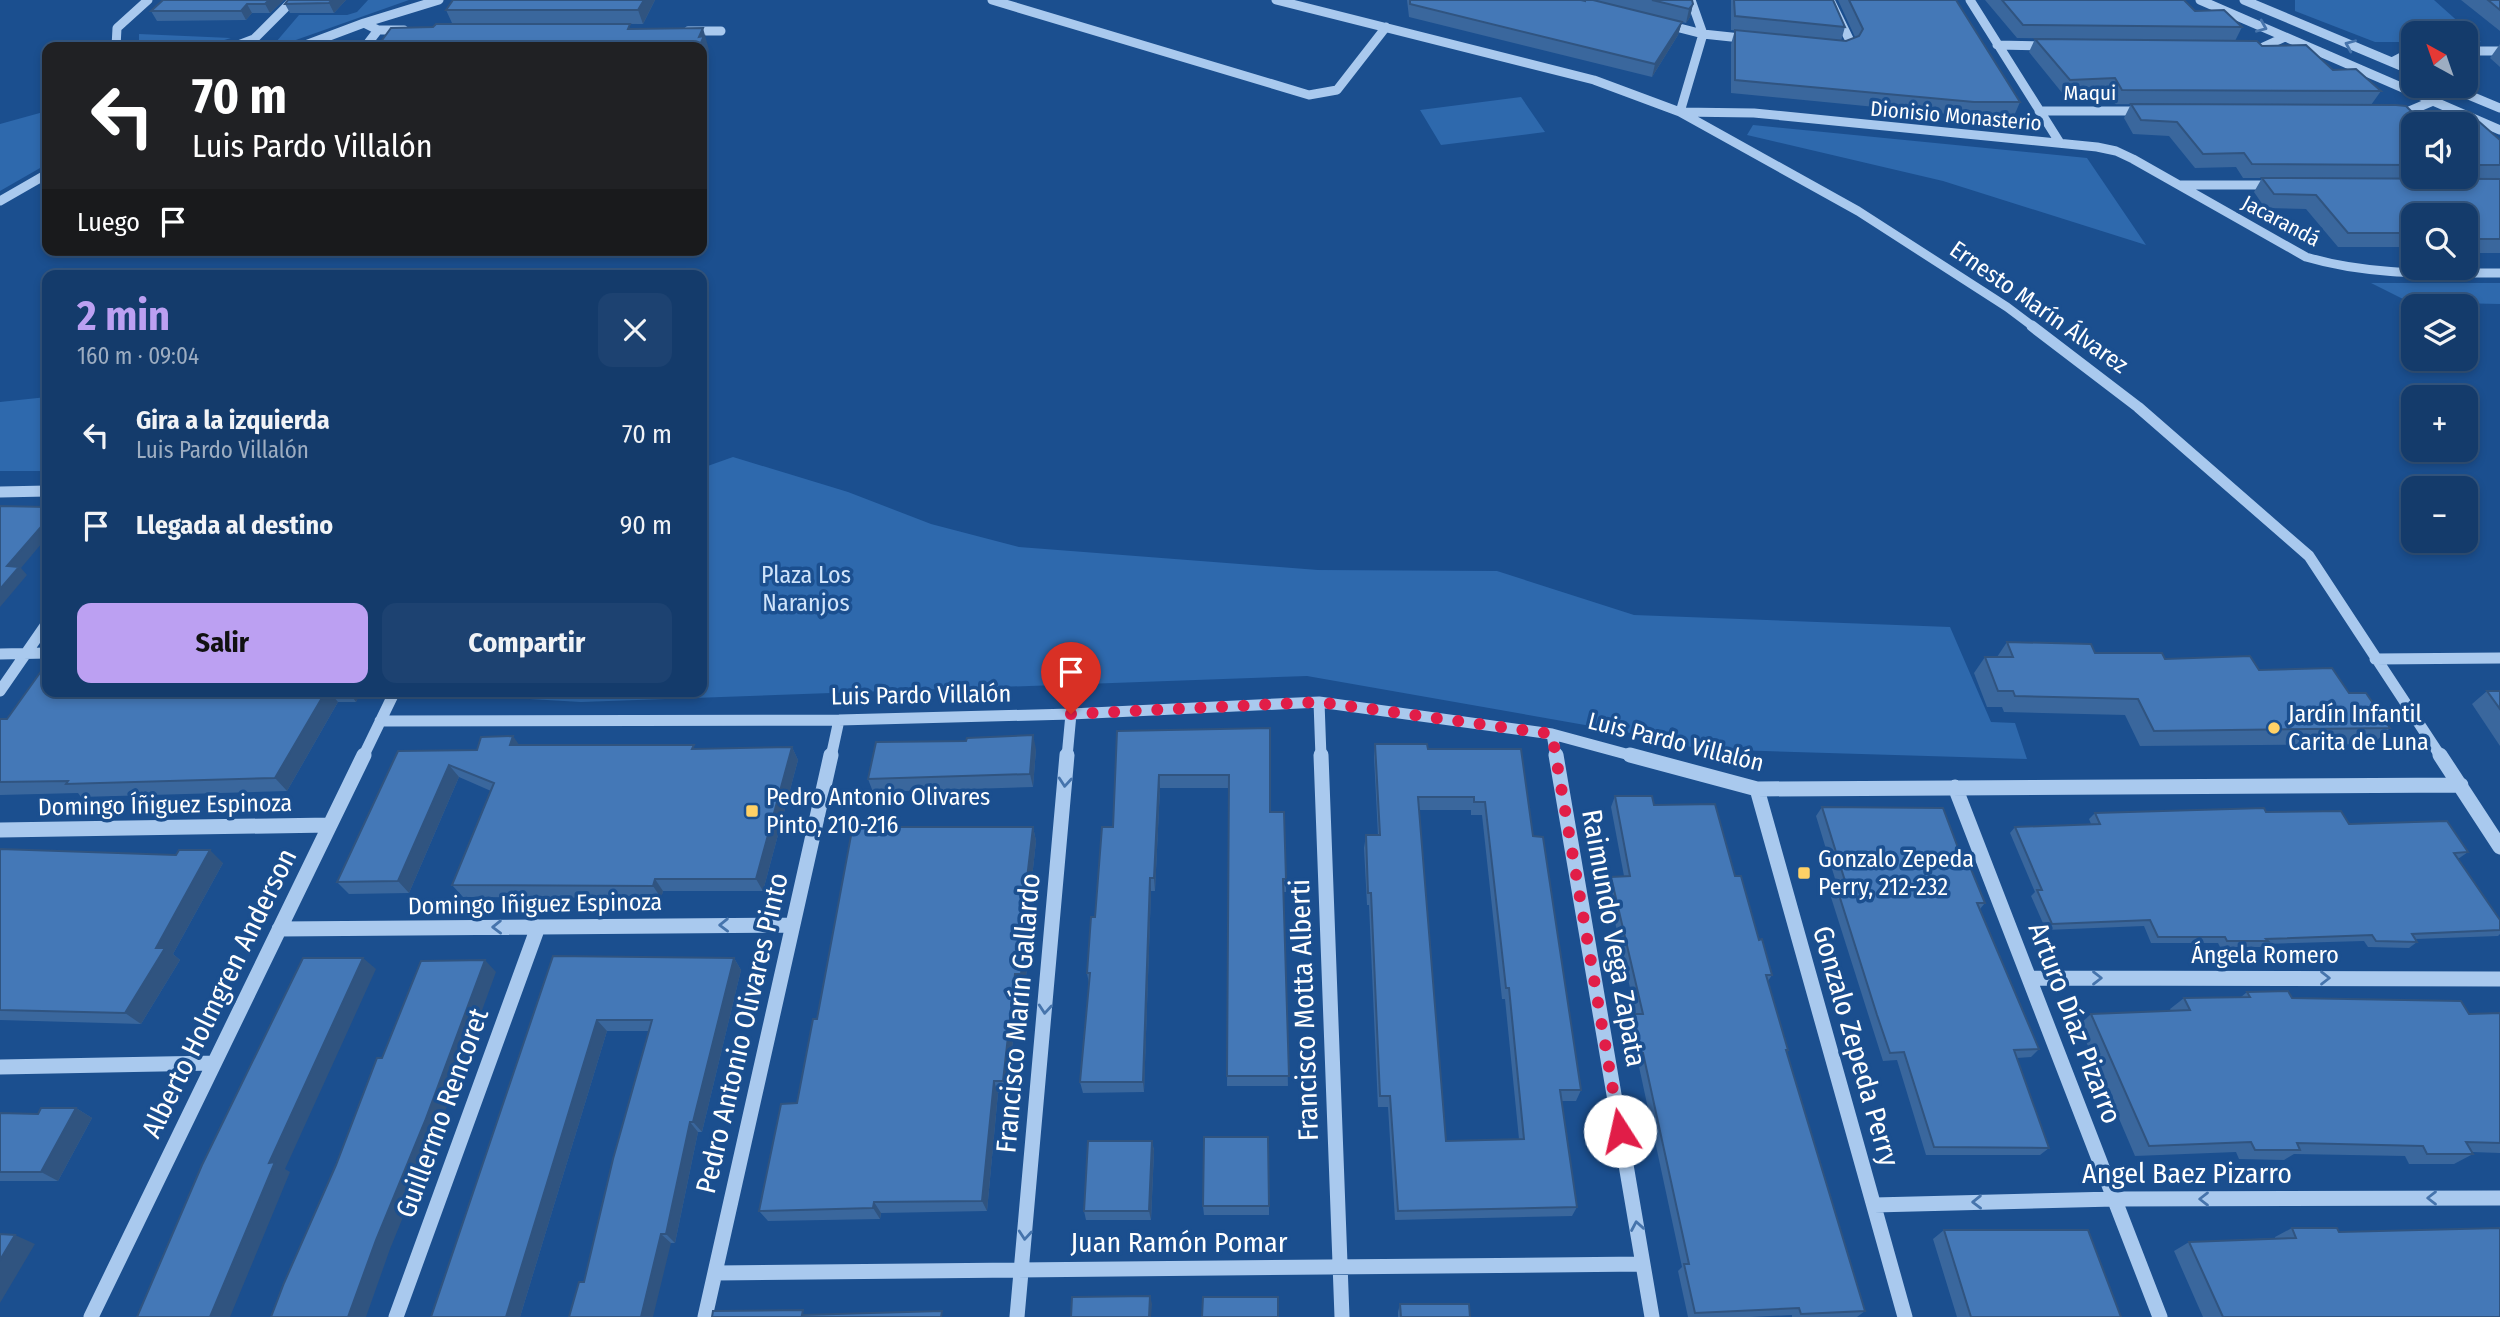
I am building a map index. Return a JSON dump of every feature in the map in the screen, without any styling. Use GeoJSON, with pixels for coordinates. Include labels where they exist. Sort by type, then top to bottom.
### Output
{"type":"FeatureCollection","features":[{"type":"Feature","properties":{"kind":"street"},"geometry":{"type":"LineString","coordinates":[[116,42],[117,29],[148,0]]}},
{"type":"Feature","properties":{"kind":"street"},"geometry":{"type":"LineString","coordinates":[[246,42],[254,39],[293,0]]}},
{"type":"Feature","properties":{"kind":"street"},"geometry":{"type":"LineString","coordinates":[[313,42],[439,0]]}},
{"type":"Feature","properties":{"kind":"street"},"geometry":{"type":"LineString","coordinates":[[992,0],[1309,95],[1337,90],[1386,27]]}},
{"type":"Feature","properties":{"kind":"street","name":"Ernesto Marín Álvarez"},"geometry":{"type":"LineString","coordinates":[[1276,0],[1594,80],[1680,112],[1857,211],[2007,307],[2138,407],[2309,556],[2500,847]]}},
{"type":"Feature","properties":{"kind":"street"},"geometry":{"type":"LineString","coordinates":[[1680,112],[1703,34],[1691,0]]}},
{"type":"Feature","properties":{"kind":"street"},"geometry":{"type":"LineString","coordinates":[[1828,47],[1842,48],[1851,43],[1830,0]]}},
{"type":"Feature","properties":{"kind":"street","name":"Dionisio Monasterio"},"geometry":{"type":"LineString","coordinates":[[1970,0],[2060,143]]}},
{"type":"Feature","properties":{"kind":"street"},"geometry":{"type":"LineString","coordinates":[[2200,0],[2500,130]]}},
{"type":"Feature","properties":{"kind":"street"},"geometry":{"type":"LineString","coordinates":[[2244,0],[2401,66]]}},
{"type":"Feature","properties":{"kind":"street"},"geometry":{"type":"LineString","coordinates":[[1650,21],[1703,34],[1759,40]]}},
{"type":"Feature","properties":{"kind":"street"},"geometry":{"type":"LineString","coordinates":[[364,23],[378,30],[416,30]]}},
{"type":"Feature","properties":{"kind":"street"},"geometry":{"type":"LineString","coordinates":[[369,42],[378,30]]}},
{"type":"Feature","properties":{"kind":"street"},"geometry":{"type":"LineString","coordinates":[[679,31],[721,31]]}},
{"type":"Feature","properties":{"kind":"street"},"geometry":{"type":"LineString","coordinates":[[2233,48],[2261,48],[2285,37]]}},
{"type":"Feature","properties":{"kind":"street"},"geometry":{"type":"LineString","coordinates":[[1997,45],[2053,46]]}},
{"type":"Feature","properties":{"kind":"street"},"geometry":{"type":"LineString","coordinates":[[2478,51],[2500,51]]}},
{"type":"Feature","properties":{"kind":"street"},"geometry":{"type":"LineString","coordinates":[[2392,62],[2401,57]]}},
{"type":"Feature","properties":{"kind":"street"},"geometry":{"type":"LineString","coordinates":[[2476,98],[2500,108]]}},
{"type":"Feature","properties":{"kind":"street"},"geometry":{"type":"LineString","coordinates":[[2380,112],[2407,112],[2433,101]]}},
{"type":"Feature","properties":{"kind":"street","name":"Maqui"},"geometry":{"type":"LineString","coordinates":[[2039,110],[2148,111]]}},
{"type":"Feature","properties":{"kind":"street","name":"Dionisio Monasterio"},"geometry":{"type":"LineString","coordinates":[[1680,112],[1754,113],[2060,143]]}},
{"type":"Feature","properties":{"kind":"street","name":"Jacarandá"},"geometry":{"type":"LineString","coordinates":[[2060,143],[2116,151],[2305,257],[2330,266],[2357,271],[2500,273]]}},
{"type":"Feature","properties":{"kind":"street"},"geometry":{"type":"LineString","coordinates":[[0,201],[42,177]]}},
{"type":"Feature","properties":{"kind":"street"},"geometry":{"type":"LineString","coordinates":[[2179,185],[2291,185]]}},
{"type":"Feature","properties":{"kind":"street"},"geometry":{"type":"LineString","coordinates":[[0,492],[42,491]]}},
{"type":"Feature","properties":{"kind":"street"},"geometry":{"type":"LineString","coordinates":[[0,691],[42,630]]}},
{"type":"Feature","properties":{"kind":"street"},"geometry":{"type":"LineString","coordinates":[[0,654],[42,653]]}},
{"type":"Feature","properties":{"kind":"street"},"geometry":{"type":"LineString","coordinates":[[2375,659],[2500,658]]}},
{"type":"Feature","properties":{"kind":"street","name":"Alberto Holmgren Anderson"},"geometry":{"type":"LineString","coordinates":[[91,1317],[391,697]]}},
{"type":"Feature","properties":{"kind":"street","name":"Luis Pardo Villalón"},"geometry":{"type":"LineString","coordinates":[[380,721],[839,720],[1071,714],[1319,702],[1552,734],[1757,789],[2461,785]]}},
{"type":"Feature","properties":{"kind":"street","name":"Francisco Motta Alberti"},"geometry":{"type":"LineString","coordinates":[[1319,702],[1342,1317]]}},
{"type":"Feature","properties":{"kind":"street","name":"Francisco Marín Gallardo"},"geometry":{"type":"LineString","coordinates":[[1017,1317],[1071,714]]}},
{"type":"Feature","properties":{"kind":"street","name":"Pedro Antonio Olivares Pinto"},"geometry":{"type":"LineString","coordinates":[[705,1317],[839,720]]}},
{"type":"Feature","properties":{"kind":"street","name":"Raimundo Vega Zapata"},"geometry":{"type":"LineString","coordinates":[[1552,734],[1652,1317]]}},
{"type":"Feature","properties":{"kind":"street","name":"Arturo Díaz Pizarro"},"geometry":{"type":"LineString","coordinates":[[1955,787],[2160,1317]]}},
{"type":"Feature","properties":{"kind":"street","name":"Gonzalo Zepeda Perry"},"geometry":{"type":"LineString","coordinates":[[1757,789],[1905,1317]]}},
{"type":"Feature","properties":{"kind":"street","name":"Domingo Íñiguez Espinoza"},"geometry":{"type":"LineString","coordinates":[[0,830],[330,825]]}},
{"type":"Feature","properties":{"kind":"street","name":"Domingo Iñiguez Espinoza"},"geometry":{"type":"LineString","coordinates":[[279,929],[793,925]]}},
{"type":"Feature","properties":{"kind":"street","name":"Guillermo Rencoret"},"geometry":{"type":"LineString","coordinates":[[396,1317],[537,927]]}},
{"type":"Feature","properties":{"kind":"street","name":"Ángela Romero"},"geometry":{"type":"LineString","coordinates":[[2029,978],[2500,979]]}},
{"type":"Feature","properties":{"kind":"street"},"geometry":{"type":"LineString","coordinates":[[0,1068],[214,1063]]}},
{"type":"Feature","properties":{"kind":"street","name":"Angel Baez Pizarro"},"geometry":{"type":"LineString","coordinates":[[1874,1205],[2115,1199],[2500,1198]]}},
{"type":"Feature","properties":{"kind":"street","name":"Juan Ramón Pomar"},"geometry":{"type":"LineString","coordinates":[[715,1272],[1643,1264]]}},
{"type":"Feature","properties":{"kind":"green space"},"geometry":{"type":"Polygon","coordinates":[[[368,0],[409,0],[290,42],[276,42],[299,15],[347,15],[357,12],[368,0]]]}},
{"type":"Feature","properties":{"kind":"green space"},"geometry":{"type":"Polygon","coordinates":[[[2295,0],[2434,0],[2458,21],[2401,21],[2401,42],[2375,42],[2295,11],[2295,0]]]}},
{"type":"Feature","properties":{"kind":"green space"},"geometry":{"type":"Polygon","coordinates":[[[139,34],[231,38],[218,42],[139,42],[139,34]]]}},
{"type":"Feature","properties":{"kind":"green space"},"geometry":{"type":"Polygon","coordinates":[[[1521,97],[1545,132],[1441,145],[1420,110],[1521,97]]]}},
{"type":"Feature","properties":{"kind":"green space"},"geometry":{"type":"Polygon","coordinates":[[[42,112],[42,167],[0,191],[0,124],[42,112]]]}},
{"type":"Feature","properties":{"kind":"green space"},"geometry":{"type":"Polygon","coordinates":[[[1753,125],[2087,158],[2146,245],[1943,181],[1747,135],[1753,125]]]}},
{"type":"Feature","properties":{"kind":"green space"},"geometry":{"type":"Polygon","coordinates":[[[2371,283],[2500,283],[2500,304],[2478,304],[2478,294],[2401,294],[2401,298],[2371,283]]]}},
{"type":"Feature","properties":{"kind":"green space"},"geometry":{"type":"Polygon","coordinates":[[[42,398],[42,471],[0,471],[0,402],[42,398]]]}},
{"type":"Feature","properties":{"kind":"green space","name":"Plaza Los Naranjos"},"geometry":{"type":"Polygon","coordinates":[[[733,457],[848,492],[931,524],[1019,547],[1318,570],[1497,571],[1634,615],[1950,627],[1991,722],[2015,723],[2027,759],[1700,749],[1636,734],[1307,676],[581,702],[493,697],[707,697],[707,466],[733,457]]]}},
{"type":"Feature","properties":{"kind":"building"},"geometry":{"type":"Polygon","coordinates":[[[163,0],[269,0],[265,4],[247,4],[241,11],[151,11],[163,0]]]}},
{"type":"Feature","properties":{"kind":"building"},"geometry":{"type":"Polygon","coordinates":[[[288,0],[332,0],[329,3],[285,4],[288,0]]]}},
{"type":"Feature","properties":{"kind":"building"},"geometry":{"type":"Polygon","coordinates":[[[453,0],[644,0],[638,10],[446,10],[453,0]]]}},
{"type":"Feature","properties":{"kind":"building"},"geometry":{"type":"Polygon","coordinates":[[[1410,0],[1593,0],[1682,22],[1655,64],[1410,4],[1410,0]]]}},
{"type":"Feature","properties":{"kind":"building"},"geometry":{"type":"Polygon","coordinates":[[[1652,0],[1692,0],[1693,4],[1689,9],[1652,0]]]}},
{"type":"Feature","properties":{"kind":"building"},"geometry":{"type":"Polygon","coordinates":[[[1734,0],[1833,0],[1845,27],[1735,16],[1734,0]]]}},
{"type":"Feature","properties":{"kind":"building"},"geometry":{"type":"Polygon","coordinates":[[[1849,0],[1956,0],[2020,102],[1974,102],[1735,80],[1735,30],[1846,41],[1859,36],[1863,29],[1849,0]]]}},
{"type":"Feature","properties":{"kind":"building"},"geometry":{"type":"Polygon","coordinates":[[[2002,0],[2184,0],[2195,11],[2224,10],[2242,27],[2023,25],[2002,0]]]}},
{"type":"Feature","properties":{"kind":"building"},"geometry":{"type":"Polygon","coordinates":[[[2488,0],[2500,0],[2500,10],[2488,0]]]}},
{"type":"Feature","properties":{"kind":"building"},"geometry":{"type":"Polygon","coordinates":[[[436,24],[630,24],[628,29],[703,28],[699,37],[704,36],[701,42],[381,42],[391,28],[433,27],[436,24]]]}},
{"type":"Feature","properties":{"kind":"building"},"geometry":{"type":"Polygon","coordinates":[[[2035,39],[2257,41],[2262,46],[2306,45],[2333,70],[2356,69],[2381,91],[2122,90],[2115,78],[2070,80],[2035,39]]]}},
{"type":"Feature","properties":{"kind":"building"},"geometry":{"type":"Polygon","coordinates":[[[2131,104],[2396,105],[2406,106],[2412,112],[2401,112],[2401,165],[2252,164],[2244,153],[2203,154],[2177,122],[2141,120],[2131,104]]]}},
{"type":"Feature","properties":{"kind":"building"},"geometry":{"type":"Polygon","coordinates":[[[2478,121],[2500,140],[2500,165],[2478,165],[2478,121]]]}},
{"type":"Feature","properties":{"kind":"building"},"geometry":{"type":"Polygon","coordinates":[[[2262,178],[2401,179],[2401,189],[2478,189],[2478,179],[2500,179],[2500,239],[2478,239],[2478,203],[2401,203],[2401,233],[2348,233],[2316,195],[2274,194],[2262,178]]]}},
{"type":"Feature","properties":{"kind":"building"},"geometry":{"type":"Polygon","coordinates":[[[0,506],[42,507],[42,526],[7,566],[19,567],[0,589],[0,506]]]}},
{"type":"Feature","properties":{"kind":"building"},"geometry":{"type":"Polygon","coordinates":[[[2007,642],[2091,644],[2095,653],[2162,653],[2165,659],[2250,656],[2259,670],[2332,668],[2349,693],[2366,693],[2390,728],[2154,731],[2138,699],[2015,696],[2013,691],[1998,691],[1985,657],[2013,657],[2007,642]]]}},
{"type":"Feature","properties":{"kind":"building"},"geometry":{"type":"Polygon","coordinates":[[[42,670],[42,697],[322,697],[275,778],[66,784],[68,781],[0,782],[0,719],[7,719],[42,670]]]}},
{"type":"Feature","properties":{"kind":"building"},"geometry":{"type":"Polygon","coordinates":[[[2487,691],[2500,691],[2500,709],[2487,691]]]}},
{"type":"Feature","properties":{"kind":"building"},"geometry":{"type":"Polygon","coordinates":[[[1270,728],[1270,812],[1284,812],[1286,879],[1283,879],[1289,1076],[1227,1076],[1229,775],[1159,775],[1154,878],[1150,878],[1143,1082],[1080,1082],[1090,973],[1087,973],[1091,917],[1095,917],[1102,827],[1113,827],[1117,731],[1270,728]]]}},
{"type":"Feature","properties":{"kind":"building"},"geometry":{"type":"Polygon","coordinates":[[[1033,735],[1030,774],[868,779],[876,742],[966,741],[967,738],[1033,735]]]}},
{"type":"Feature","properties":{"kind":"building"},"geometry":{"type":"Polygon","coordinates":[[[513,736],[510,745],[694,745],[692,749],[792,747],[756,879],[655,879],[653,886],[452,885],[494,783],[449,765],[398,881],[337,882],[398,751],[477,750],[481,737],[513,736]]]}},
{"type":"Feature","properties":{"kind":"building"},"geometry":{"type":"Polygon","coordinates":[[[1375,744],[1427,744],[1428,749],[1521,749],[1533,836],[1543,837],[1581,1090],[1560,1090],[1577,1207],[1398,1211],[1390,1096],[1380,1096],[1371,893],[1368,893],[1366,835],[1380,835],[1375,744]],[[1418,797],[1446,1141],[1524,1139],[1509,988],[1506,988],[1485,802],[1474,802],[1474,797],[1418,797]]]}},
{"type":"Feature","properties":{"kind":"building"},"geometry":{"type":"Polygon","coordinates":[[[1615,796],[1652,796],[1654,805],[1715,804],[1735,876],[1741,876],[1759,940],[1762,939],[1772,975],[1766,975],[1786,1050],[1865,1311],[1801,1314],[1799,1308],[1695,1313],[1684,1264],[1689,1264],[1643,1053],[1636,1053],[1628,1014],[1643,1014],[1611,877],[1630,876],[1615,796]]]}},
{"type":"Feature","properties":{"kind":"building"},"geometry":{"type":"Polygon","coordinates":[[[1822,807],[1943,808],[1966,869],[1971,869],[1985,903],[1977,903],[2039,1049],[2014,1050],[2049,1148],[1934,1147],[1904,1052],[1890,1053],[1877,1015],[1835,882],[1845,881],[1822,807]]]}},
{"type":"Feature","properties":{"kind":"building"},"geometry":{"type":"Polygon","coordinates":[[[2264,808],[2266,812],[2341,811],[2349,824],[2447,821],[2468,852],[2454,853],[2500,920],[2500,930],[2412,934],[2417,942],[2376,941],[2372,935],[2227,941],[2225,937],[2158,937],[2150,920],[2052,924],[2037,890],[2042,890],[2015,827],[2100,824],[2095,813],[2264,808]]]}},
{"type":"Feature","properties":{"kind":"building"},"geometry":{"type":"Polygon","coordinates":[[[856,827],[1033,827],[1023,913],[1028,913],[1021,974],[1015,974],[1003,1081],[994,1081],[982,1201],[874,1202],[873,1208],[759,1211],[781,1104],[797,1103],[813,1019],[817,1019],[852,830],[856,827]]]}},
{"type":"Feature","properties":{"kind":"building"},"geometry":{"type":"Polygon","coordinates":[[[0,849],[176,855],[179,850],[210,850],[156,948],[165,948],[125,1013],[0,1010],[0,849]]]}},
{"type":"Feature","properties":{"kind":"building"},"geometry":{"type":"Polygon","coordinates":[[[553,956],[734,958],[693,1122],[690,1122],[666,1234],[661,1234],[641,1317],[569,1317],[579,1282],[584,1282],[613,1159],[652,1020],[597,1020],[506,1317],[431,1317],[553,956]]]}},
{"type":"Feature","properties":{"kind":"building"},"geometry":{"type":"Polygon","coordinates":[[[303,958],[363,958],[269,1163],[275,1162],[210,1317],[137,1317],[202,1165],[303,958]]]}},
{"type":"Feature","properties":{"kind":"building"},"geometry":{"type":"Polygon","coordinates":[[[485,960],[348,1317],[271,1317],[336,1165],[377,1058],[382,1058],[421,961],[485,960]]]}},
{"type":"Feature","properties":{"kind":"building"},"geometry":{"type":"Polygon","coordinates":[[[2288,991],[2292,998],[2461,1001],[2469,1014],[2500,1013],[2500,1143],[2466,1142],[2473,1154],[2427,1154],[2423,1146],[2297,1143],[2300,1150],[2255,1150],[2251,1142],[2149,1146],[2091,1014],[2190,1010],[2184,998],[2250,997],[2247,992],[2288,991]]]}},
{"type":"Feature","properties":{"kind":"building"},"geometry":{"type":"Polygon","coordinates":[[[41,1108],[76,1108],[41,1172],[0,1172],[0,1113],[38,1114],[41,1108]]]}},
{"type":"Feature","properties":{"kind":"building"},"geometry":{"type":"Polygon","coordinates":[[[1204,1137],[1268,1137],[1269,1206],[1203,1206],[1204,1137]]]}},
{"type":"Feature","properties":{"kind":"building"},"geometry":{"type":"Polygon","coordinates":[[[1088,1141],[1152,1141],[1149,1211],[1084,1211],[1088,1141]]]}},
{"type":"Feature","properties":{"kind":"building"},"geometry":{"type":"Polygon","coordinates":[[[2292,1228],[2337,1228],[2339,1232],[2500,1228],[2500,1317],[2223,1317],[2189,1242],[2296,1238],[2292,1228]]]}},
{"type":"Feature","properties":{"kind":"building"},"geometry":{"type":"Polygon","coordinates":[[[1944,1230],[2088,1230],[2121,1317],[1971,1317],[1944,1230]]]}},
{"type":"Feature","properties":{"kind":"building"},"geometry":{"type":"Polygon","coordinates":[[[0,1234],[15,1235],[0,1260],[0,1234]]]}},
{"type":"Feature","properties":{"kind":"building"},"geometry":{"type":"Polygon","coordinates":[[[1150,1296],[1149,1317],[1071,1317],[1072,1297],[1150,1296]]]}},
{"type":"Feature","properties":{"kind":"building"},"geometry":{"type":"Polygon","coordinates":[[[1203,1297],[1278,1297],[1278,1317],[1202,1317],[1203,1297]]]}},
{"type":"Feature","properties":{"kind":"building"},"geometry":{"type":"Polygon","coordinates":[[[1400,1304],[1469,1304],[1470,1317],[1401,1317],[1400,1304]]]}},
{"type":"Feature","properties":{"kind":"building"},"geometry":{"type":"Polygon","coordinates":[[[803,1310],[802,1315],[942,1311],[941,1317],[712,1317],[713,1311],[803,1310]]]}},
{"type":"Feature","properties":{"kind":"place","name":"Jardín Infantil Carita de Luna"},"geometry":{"type":"Point","coordinates":[2274,728]}},
{"type":"Feature","properties":{"kind":"place","name":"Pedro Antonio Olivares Pinto, 210-216"},"geometry":{"type":"Point","coordinates":[752,811]}},
{"type":"Feature","properties":{"kind":"place","name":"Gonzalo Zepeda Perry, 212-232"},"geometry":{"type":"Point","coordinates":[1804,873]}},
{"type":"Feature","properties":{"kind":"route"},"geometry":{"type":"LineString","coordinates":[[1071,714],[1319,702],[1552,734],[1620,1131]]}}]}
